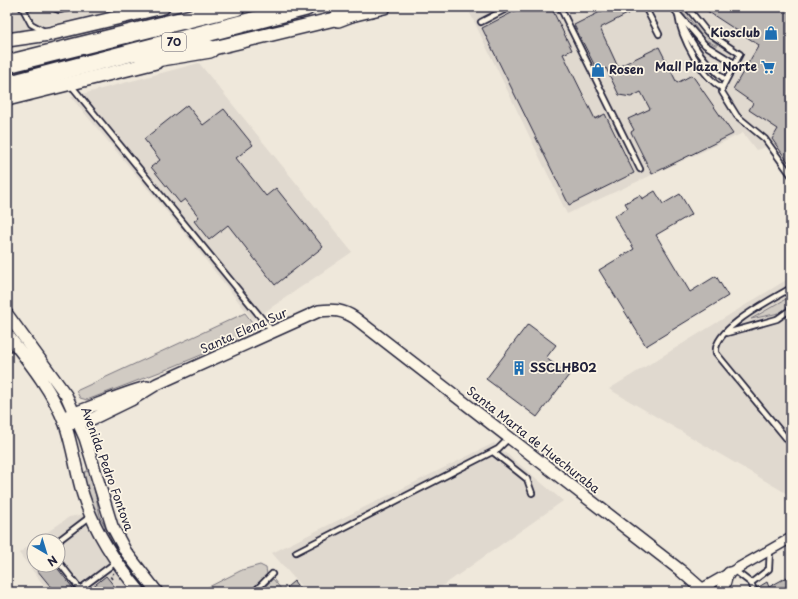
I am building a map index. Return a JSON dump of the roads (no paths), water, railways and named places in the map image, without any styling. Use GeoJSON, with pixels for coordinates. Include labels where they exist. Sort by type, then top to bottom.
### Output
{"type":"FeatureCollection","features":[{"type":"Feature","properties":{"kind":"highway","name":"70"},"geometry":{"type":"LineString","coordinates":[[7,64],[236,7]]}},
{"type":"Feature","properties":{"kind":"highway","name":"70"},"geometry":{"type":"LineString","coordinates":[[7,85],[55,74],[306,7]]}},
{"type":"Feature","properties":{"kind":"highway"},"geometry":{"type":"LineString","coordinates":[[338,18],[367,7]]}},
{"type":"Feature","properties":{"kind":"highway"},"geometry":{"type":"LineString","coordinates":[[55,74],[210,49]]}},
{"type":"Feature","properties":{"kind":"main road"},"geometry":{"type":"LineString","coordinates":[[7,40],[48,34],[163,7]]}},
{"type":"Feature","properties":{"kind":"main road"},"geometry":{"type":"LineString","coordinates":[[7,99],[384,7]]}},
{"type":"Feature","properties":{"kind":"street","name":"Santa Elena Sur"},"geometry":{"type":"LineString","coordinates":[[63,421],[77,418],[128,391],[157,384],[319,311],[342,311]]}},
{"type":"Feature","properties":{"kind":"street","name":"Santa Marta de Huechuraba"},"geometry":{"type":"LineString","coordinates":[[342,311],[355,318],[510,438],[701,591]]}},
{"type":"Feature","properties":{"kind":"street","name":"Avenida Pedro Fontova"},"geometry":{"type":"LineString","coordinates":[[7,314],[59,384],[77,418],[108,514],[120,542],[157,592]]}},
{"type":"Feature","properties":{"kind":"street","name":"Avenida Pedro Fontova"},"geometry":{"type":"LineString","coordinates":[[7,334],[44,383],[63,421],[91,516],[116,567],[140,592]]}},
{"type":"Feature","properties":{"kind":"street"},"geometry":{"type":"LineString","coordinates":[[78,476],[86,469],[96,473]]}},
{"type":"Feature","properties":{"kind":"street"},"geometry":{"type":"LineString","coordinates":[[701,591],[732,571],[791,538]]}},
{"type":"Feature","properties":{"kind":"street"},"geometry":{"type":"LineString","coordinates":[[722,592],[726,578],[732,571]]}},
{"type":"Feature","properties":{"kind":"lane"},"geometry":{"type":"LineString","coordinates":[[30,7],[22,7],[31,24],[48,34]]}},
{"type":"Feature","properties":{"kind":"lane"},"geometry":{"type":"LineString","coordinates":[[51,7],[59,10],[74,7]]}},
{"type":"Feature","properties":{"kind":"lane"},"geometry":{"type":"LineString","coordinates":[[481,22],[510,7]]}},
{"type":"Feature","properties":{"kind":"lane"},"geometry":{"type":"LineString","coordinates":[[560,7],[640,169]]}},
{"type":"Feature","properties":{"kind":"lane"},"geometry":{"type":"LineString","coordinates":[[645,7],[659,34]]}},
{"type":"Feature","properties":{"kind":"lane"},"geometry":{"type":"LineString","coordinates":[[672,7],[705,45],[734,64]]}},
{"type":"Feature","properties":{"kind":"lane"},"geometry":{"type":"LineString","coordinates":[[687,7],[707,32],[740,54],[722,88]]}},
{"type":"Feature","properties":{"kind":"lane"},"geometry":{"type":"LineString","coordinates":[[678,15],[685,32],[712,68],[723,78]]}},
{"type":"Feature","properties":{"kind":"lane"},"geometry":{"type":"LineString","coordinates":[[678,15],[684,39],[708,76],[722,88],[725,99],[734,112],[765,139],[791,175]]}},
{"type":"Feature","properties":{"kind":"lane"},"geometry":{"type":"LineString","coordinates":[[27,36],[31,24]]}},
{"type":"Feature","properties":{"kind":"lane"},"geometry":{"type":"LineString","coordinates":[[69,83],[273,332]]}},
{"type":"Feature","properties":{"kind":"lane"},"geometry":{"type":"LineString","coordinates":[[791,288],[736,322],[716,344],[716,353],[791,444]]}},
{"type":"Feature","properties":{"kind":"lane"},"geometry":{"type":"LineString","coordinates":[[725,333],[777,319],[791,308]]}},
{"type":"Feature","properties":{"kind":"lane"},"geometry":{"type":"LineString","coordinates":[[296,552],[501,448],[510,438]]}},
{"type":"Feature","properties":{"kind":"lane"},"geometry":{"type":"LineString","coordinates":[[493,452],[527,479],[532,493]]}},
{"type":"Feature","properties":{"kind":"lane"},"geometry":{"type":"LineString","coordinates":[[66,535],[91,516]]}},
{"type":"Feature","properties":{"kind":"lane"},"geometry":{"type":"LineString","coordinates":[[751,583],[767,571],[770,565],[770,549]]}},
{"type":"Feature","properties":{"kind":"lane"},"geometry":{"type":"LineString","coordinates":[[66,571],[81,590],[116,567]]}},
{"type":"Feature","properties":{"kind":"lane"},"geometry":{"type":"LineString","coordinates":[[732,571],[751,583],[755,592]]}},
{"type":"Feature","properties":{"kind":"lane"},"geometry":{"type":"LineString","coordinates":[[254,592],[272,574]]}},
{"type":"Feature","properties":{"kind":"place","name":"Kiosclub"},"geometry":{"type":"Point","coordinates":[771,33]}},
{"type":"Feature","properties":{"kind":"place","name":"Mall Plaza Norte"},"geometry":{"type":"Point","coordinates":[768,67]}},
{"type":"Feature","properties":{"kind":"place","name":"Rosen"},"geometry":{"type":"Point","coordinates":[598,70]}},
{"type":"Feature","properties":{"kind":"place","name":"SSCLHB02"},"geometry":{"type":"Point","coordinates":[519,368]}}]}
